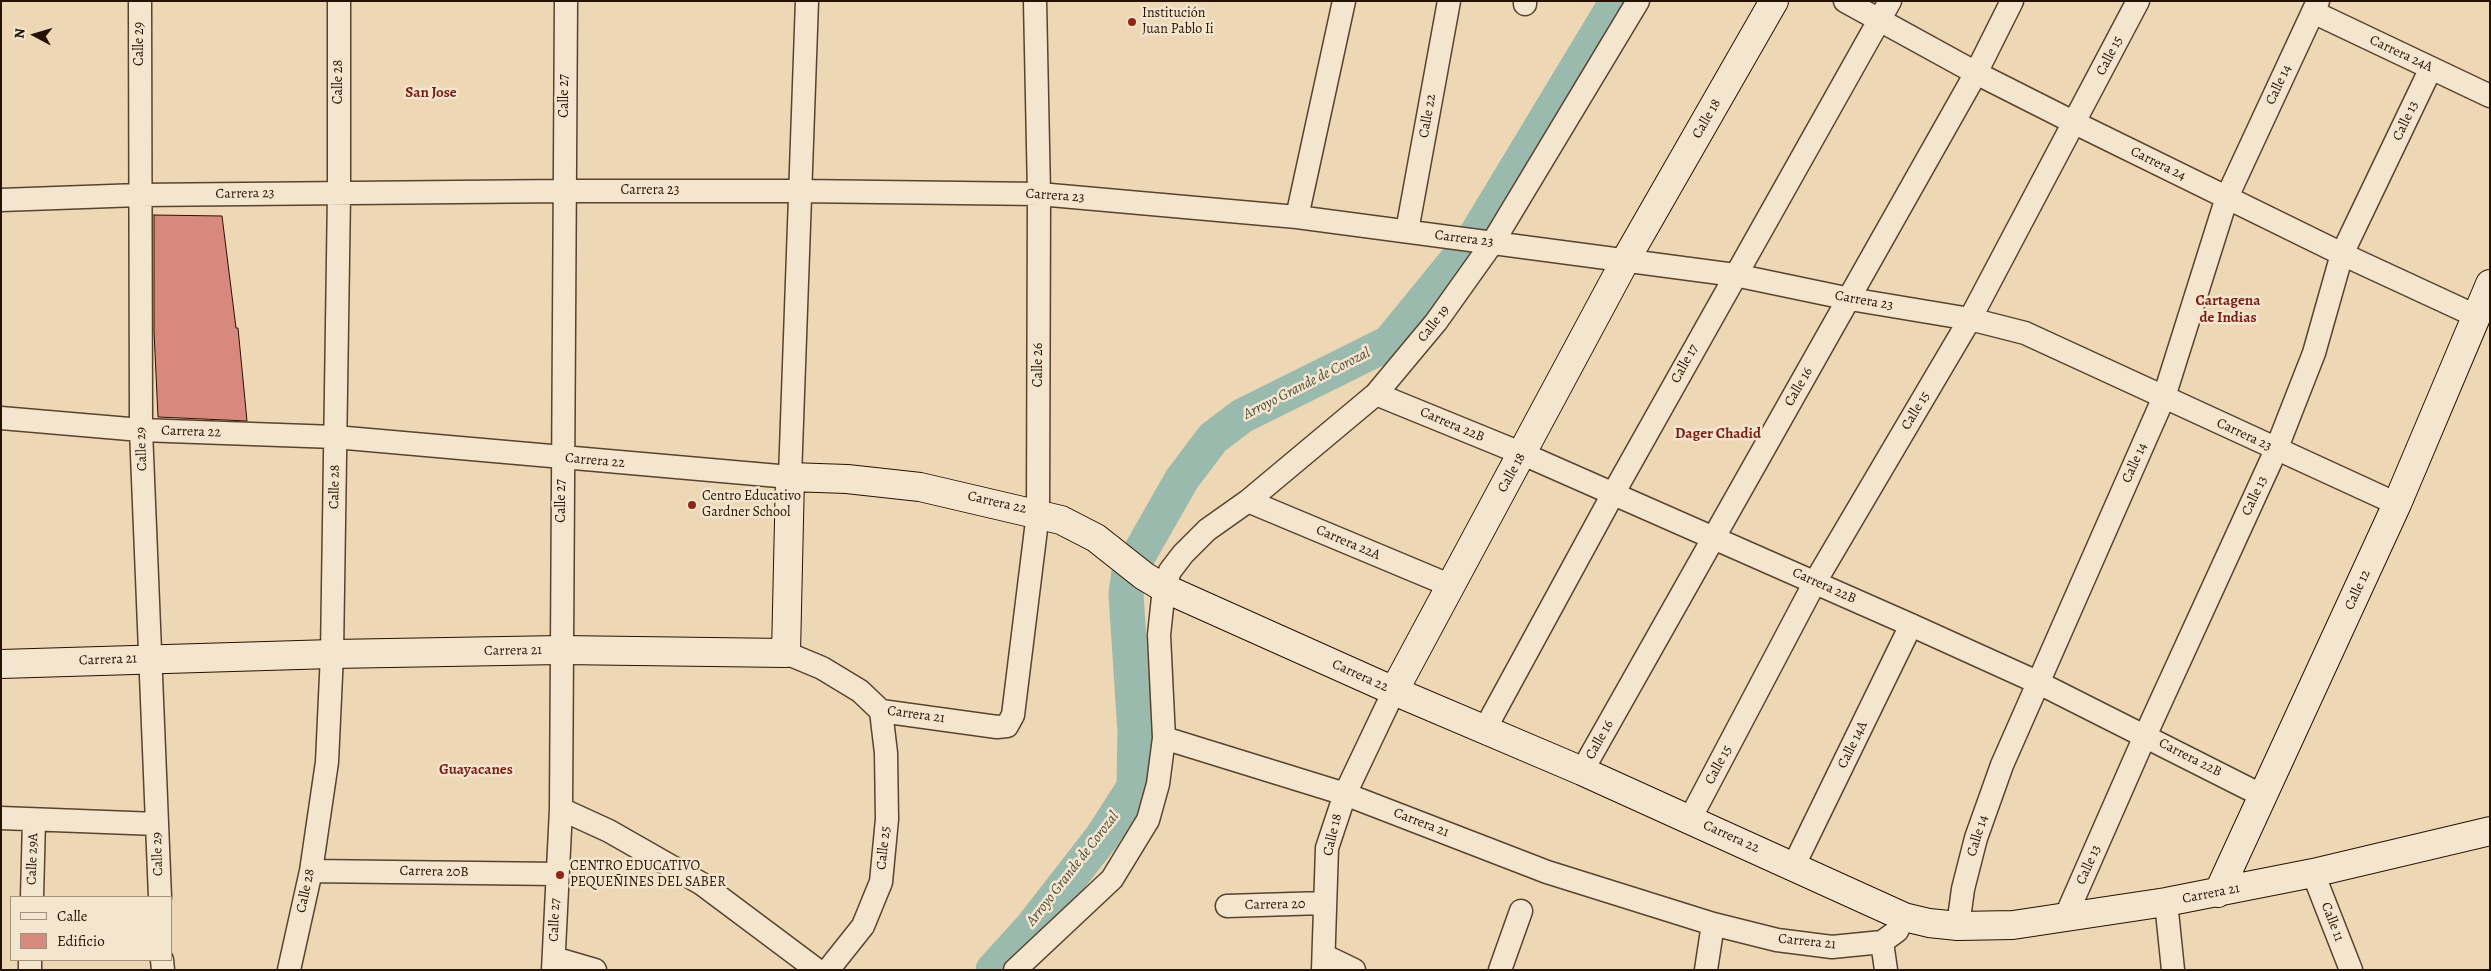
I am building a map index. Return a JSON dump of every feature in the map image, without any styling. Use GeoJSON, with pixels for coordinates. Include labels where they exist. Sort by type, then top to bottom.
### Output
{"type":"FeatureCollection","features":[{"type":"Feature","properties":{"kind":"street","name":"Calle 29"},"geometry":{"type":"LineString","coordinates":[[140,1],[141,430],[160,896]]}},
{"type":"Feature","properties":{"kind":"street","name":"Calle 28"},"geometry":{"type":"LineString","coordinates":[[289,970],[311,870],[327,762],[332,654],[340,194],[338,1]]}},
{"type":"Feature","properties":{"kind":"street","name":"Calle 27"},"geometry":{"type":"LineString","coordinates":[[554,964],[560,809],[566,1]]}},
{"type":"Feature","properties":{"kind":"street"},"geometry":{"type":"LineString","coordinates":[[786,654],[799,191],[807,1]]}},
{"type":"Feature","properties":{"kind":"street","name":"Calle 26"},"geometry":{"type":"LineString","coordinates":[[1007,726],[1013,715],[1038,513],[1039,194],[1036,1]]}},
{"type":"Feature","properties":{"kind":"street"},"geometry":{"type":"LineString","coordinates":[[1297,217],[1344,1]]}},
{"type":"Feature","properties":{"kind":"street","name":"Calle 22"},"geometry":{"type":"LineString","coordinates":[[1407,231],[1449,1]]}},
{"type":"Feature","properties":{"kind":"street","name":"Calle 19"},"geometry":{"type":"LineString","coordinates":[[1015,970],[1112,878],[1148,820],[1158,784],[1164,738],[1160,636],[1154,582],[1170,571],[1183,554],[1207,530],[1248,500],[1376,394],[1436,322],[1638,1]]}},
{"type":"Feature","properties":{"kind":"street","name":"Calle 18"},"geometry":{"type":"LineString","coordinates":[[1324,963],[1324,903],[1327,848],[1344,794],[1394,691],[1449,585],[1625,262],[1774,1]]}},
{"type":"Feature","properties":{"kind":"street","name":"Carrera 24"},"geometry":{"type":"LineString","coordinates":[[1845,1],[1886,11],[1976,73],[2342,254],[2476,316]]}},
{"type":"Feature","properties":{"kind":"street","name":"Calle 16"},"geometry":{"type":"LineString","coordinates":[[1582,771],[1850,299],[1976,73],[2012,1]]}},
{"type":"Feature","properties":{"kind":"street","name":"Calle 15"},"geometry":{"type":"LineString","coordinates":[[1690,819],[1815,582],[1970,319],[2138,1]]}},
{"type":"Feature","properties":{"kind":"street","name":"Carrera 24A"},"geometry":{"type":"LineString","coordinates":[[2315,7],[2430,68],[2490,96]]}},
{"type":"Feature","properties":{"kind":"street","name":"Calle 14"},"geometry":{"type":"LineString","coordinates":[[1958,926],[1964,889],[1976,838],[2002,765],[2164,397],[2227,197],[2315,7]]}},
{"type":"Feature","properties":{"kind":"street","name":"Calle 17"},"geometry":{"type":"LineString","coordinates":[[1485,729],[1735,275],[1886,11]]}},
{"type":"Feature","properties":{"kind":"street","name":"Calle 13"},"geometry":{"type":"LineString","coordinates":[[2065,918],[2145,736],[2276,450],[2314,353],[2342,254],[2430,68]]}},
{"type":"Feature","properties":{"kind":"street","name":"Carrera 23"},"geometry":{"type":"LineString","coordinates":[[1,200],[139,195],[564,191],[1039,194],[1297,217],[1625,262],[1735,275],[1850,299],[1970,319],[2026,333],[2276,450],[2397,504]]}},
{"type":"Feature","properties":{"kind":"street","name":"Calle 12"},"geometry":{"type":"LineString","coordinates":[[2218,892],[2397,504],[2490,284]]}},
{"type":"Feature","properties":{"kind":"street","name":"Carrera 22B"},"geometry":{"type":"LineString","coordinates":[[1376,394],[1522,454],[1714,537],[2039,683],[2263,796]]}},
{"type":"Feature","properties":{"kind":"street","name":"Carrera 22"},"geometry":{"type":"LineString","coordinates":[[1,418],[141,430],[336,437],[562,458],[920,486],[1038,513],[1061,520],[1096,538],[1154,582],[1394,691],[1582,771],[1794,865],[1904,917]]}},
{"type":"Feature","properties":{"kind":"street","name":"Carrera 22A"},"geometry":{"type":"LineString","coordinates":[[1248,500],[1449,585]]}},
{"type":"Feature","properties":{"kind":"street","name":"Calle 14A"},"geometry":{"type":"LineString","coordinates":[[1794,865],[1911,625]]}},
{"type":"Feature","properties":{"kind":"street","name":"Carrera 21"},"geometry":{"type":"LineString","coordinates":[[1,664],[332,654],[560,650],[786,654],[822,668],[860,691],[880,711],[1007,726]]}},
{"type":"Feature","properties":{"kind":"street","name":"Calle 25"},"geometry":{"type":"LineString","coordinates":[[828,970],[863,926],[881,882],[887,819],[886,753],[880,711]]}},
{"type":"Feature","properties":{"kind":"street","name":"Carrera 21"},"geometry":{"type":"LineString","coordinates":[[1164,738],[1344,794],[1547,872],[1713,924],[1777,940],[1832,947],[1882,942]]}},
{"type":"Feature","properties":{"kind":"street"},"geometry":{"type":"LineString","coordinates":[[560,809],[609,831],[702,884],[817,970]]}},
{"type":"Feature","properties":{"kind":"street"},"geometry":{"type":"LineString","coordinates":[[1,818],[157,824]]}},
{"type":"Feature","properties":{"kind":"street","name":"Calle 29A"},"geometry":{"type":"LineString","coordinates":[[32,896],[34,820]]}},
{"type":"Feature","properties":{"kind":"street","name":"Carrera 21"},"geometry":{"type":"LineString","coordinates":[[1904,917],[1929,923],[1958,926],[2013,925],[2065,918],[2166,902],[2313,873],[2490,831]]}},
{"type":"Feature","properties":{"kind":"street","name":"Carrera 20B"},"geometry":{"type":"LineString","coordinates":[[311,870],[557,874]]}},
{"type":"Feature","properties":{"kind":"street","name":"Calle 11"},"geometry":{"type":"LineString","coordinates":[[2313,873],[2350,970]]}},
{"type":"Feature","properties":{"kind":"street"},"geometry":{"type":"LineString","coordinates":[[2166,902],[2173,970]]}},
{"type":"Feature","properties":{"kind":"street","name":"Carrera 20"},"geometry":{"type":"LineString","coordinates":[[1227,906],[1324,903]]}},
{"type":"Feature","properties":{"kind":"street"},"geometry":{"type":"LineString","coordinates":[[1500,970],[1521,911]]}},
{"type":"Feature","properties":{"kind":"street"},"geometry":{"type":"LineString","coordinates":[[1886,970],[1882,942],[1897,931],[1904,917]]}},
{"type":"Feature","properties":{"kind":"street"},"geometry":{"type":"LineString","coordinates":[[1706,970],[1713,924]]}},
{"type":"Feature","properties":{"kind":"street"},"geometry":{"type":"LineString","coordinates":[[1324,963],[1354,970]]}},
{"type":"Feature","properties":{"kind":"street"},"geometry":{"type":"LineString","coordinates":[[554,964],[595,970]]}},
{"type":"Feature","properties":{"kind":"building"},"geometry":{"type":"Polygon","coordinates":[[[154,215],[222,216],[236,328],[238,328],[247,421],[158,417],[154,331],[154,215]]]}},
{"type":"Feature","properties":{"kind":"waterway","name":"Arroyo Grande de Corozal"},"geometry":{"type":"LineString","coordinates":[[993,970],[1032,927],[1102,837],[1134,787],[1135,732],[1126,594],[1129,572],[1182,479],[1213,438],[1242,416],[1389,343],[1473,240],[1617,1]]}},
{"type":"Feature","properties":{"kind":"place","name":"Institución Juan Pablo Ii"},"geometry":{"type":"Point","coordinates":[1132,22]}},
{"type":"Feature","properties":{"kind":"place","name":"Centro Educativo Gardner School"},"geometry":{"type":"Point","coordinates":[692,505]}},
{"type":"Feature","properties":{"kind":"place","name":"CENTRO EDUCATIVO PEQUEÑINES DEL SABER"},"geometry":{"type":"Point","coordinates":[560,875]}},
{"type":"Feature","properties":{"kind":"district","name":"San Jose"},"geometry":{"type":"Point","coordinates":[431,93]}},
{"type":"Feature","properties":{"kind":"district","name":"Cartagena de Indias"},"geometry":{"type":"Point","coordinates":[2228,310]}},
{"type":"Feature","properties":{"kind":"district","name":"Dager Chadid"},"geometry":{"type":"Point","coordinates":[1718,434]}},
{"type":"Feature","properties":{"kind":"district","name":"Guayacanes"},"geometry":{"type":"Point","coordinates":[476,770]}}]}
